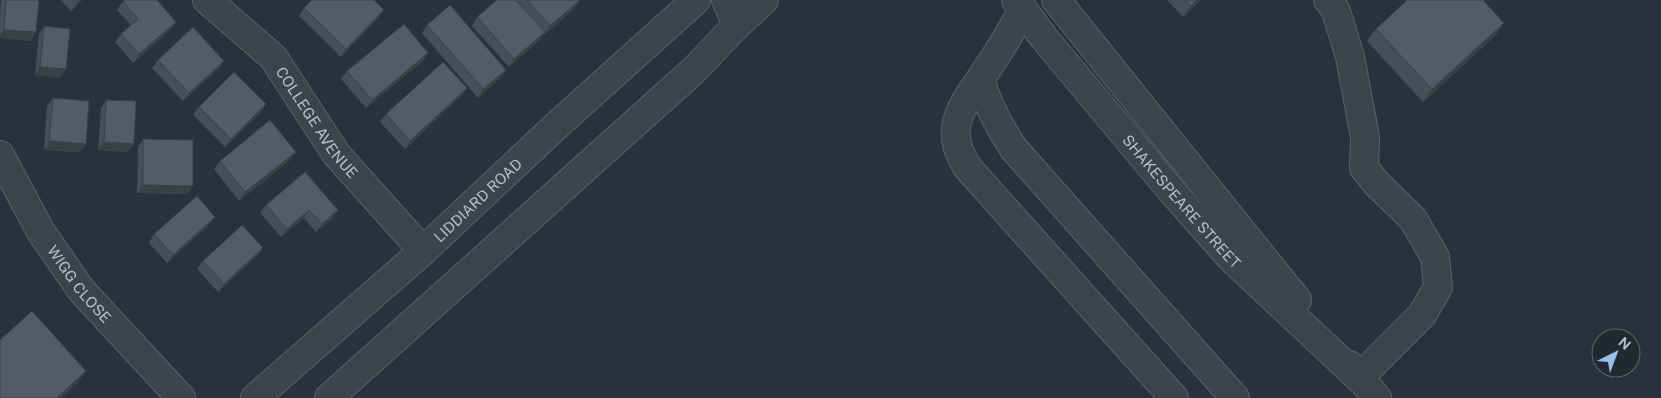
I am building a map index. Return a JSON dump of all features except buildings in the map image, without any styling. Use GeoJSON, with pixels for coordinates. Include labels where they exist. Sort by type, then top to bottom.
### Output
{"type":"FeatureCollection","features":[{"type":"Feature","properties":{"kind":"street","name":"COLLEGE AVENUE"},"geometry":{"type":"LineString","coordinates":[[207,0],[274,57],[337,155],[423,251]]}},
{"type":"Feature","properties":{"kind":"street","name":"LIDDIARD ROAD"},"geometry":{"type":"LineString","coordinates":[[255,398],[423,251],[555,126],[696,0]]}},
{"type":"Feature","properties":{"kind":"street"},"geometry":{"type":"LineString","coordinates":[[726,0],[737,25]]}},
{"type":"Feature","properties":{"kind":"street"},"geometry":{"type":"LineString","coordinates":[[329,398],[693,71],[764,0]]}},
{"type":"Feature","properties":{"kind":"street","name":"SHAKESPEARE STREET"},"geometry":{"type":"LineString","coordinates":[[1056,0],[1368,388]]}},
{"type":"Feature","properties":{"kind":"street"},"geometry":{"type":"LineString","coordinates":[[1328,0],[1336,11],[1350,57],[1365,137],[1364,168],[1376,184],[1413,219],[1435,257],[1438,287],[1422,315],[1368,388]]}},
{"type":"Feature","properties":{"kind":"street","name":"SHAKESPEARE STREET"},"geometry":{"type":"LineString","coordinates":[[1174,398],[961,158],[956,137],[958,116],[1000,49],[1019,5],[1044,38],[1170,189],[1231,258],[1368,388]]}},
{"type":"Feature","properties":{"kind":"street"},"geometry":{"type":"LineString","coordinates":[[980,80],[992,112],[1014,148],[1235,398]]}},
{"type":"Feature","properties":{"kind":"street","name":"WIGG CLOSE"},"geometry":{"type":"LineString","coordinates":[[0,155],[41,232],[82,291],[181,398]]}}]}
